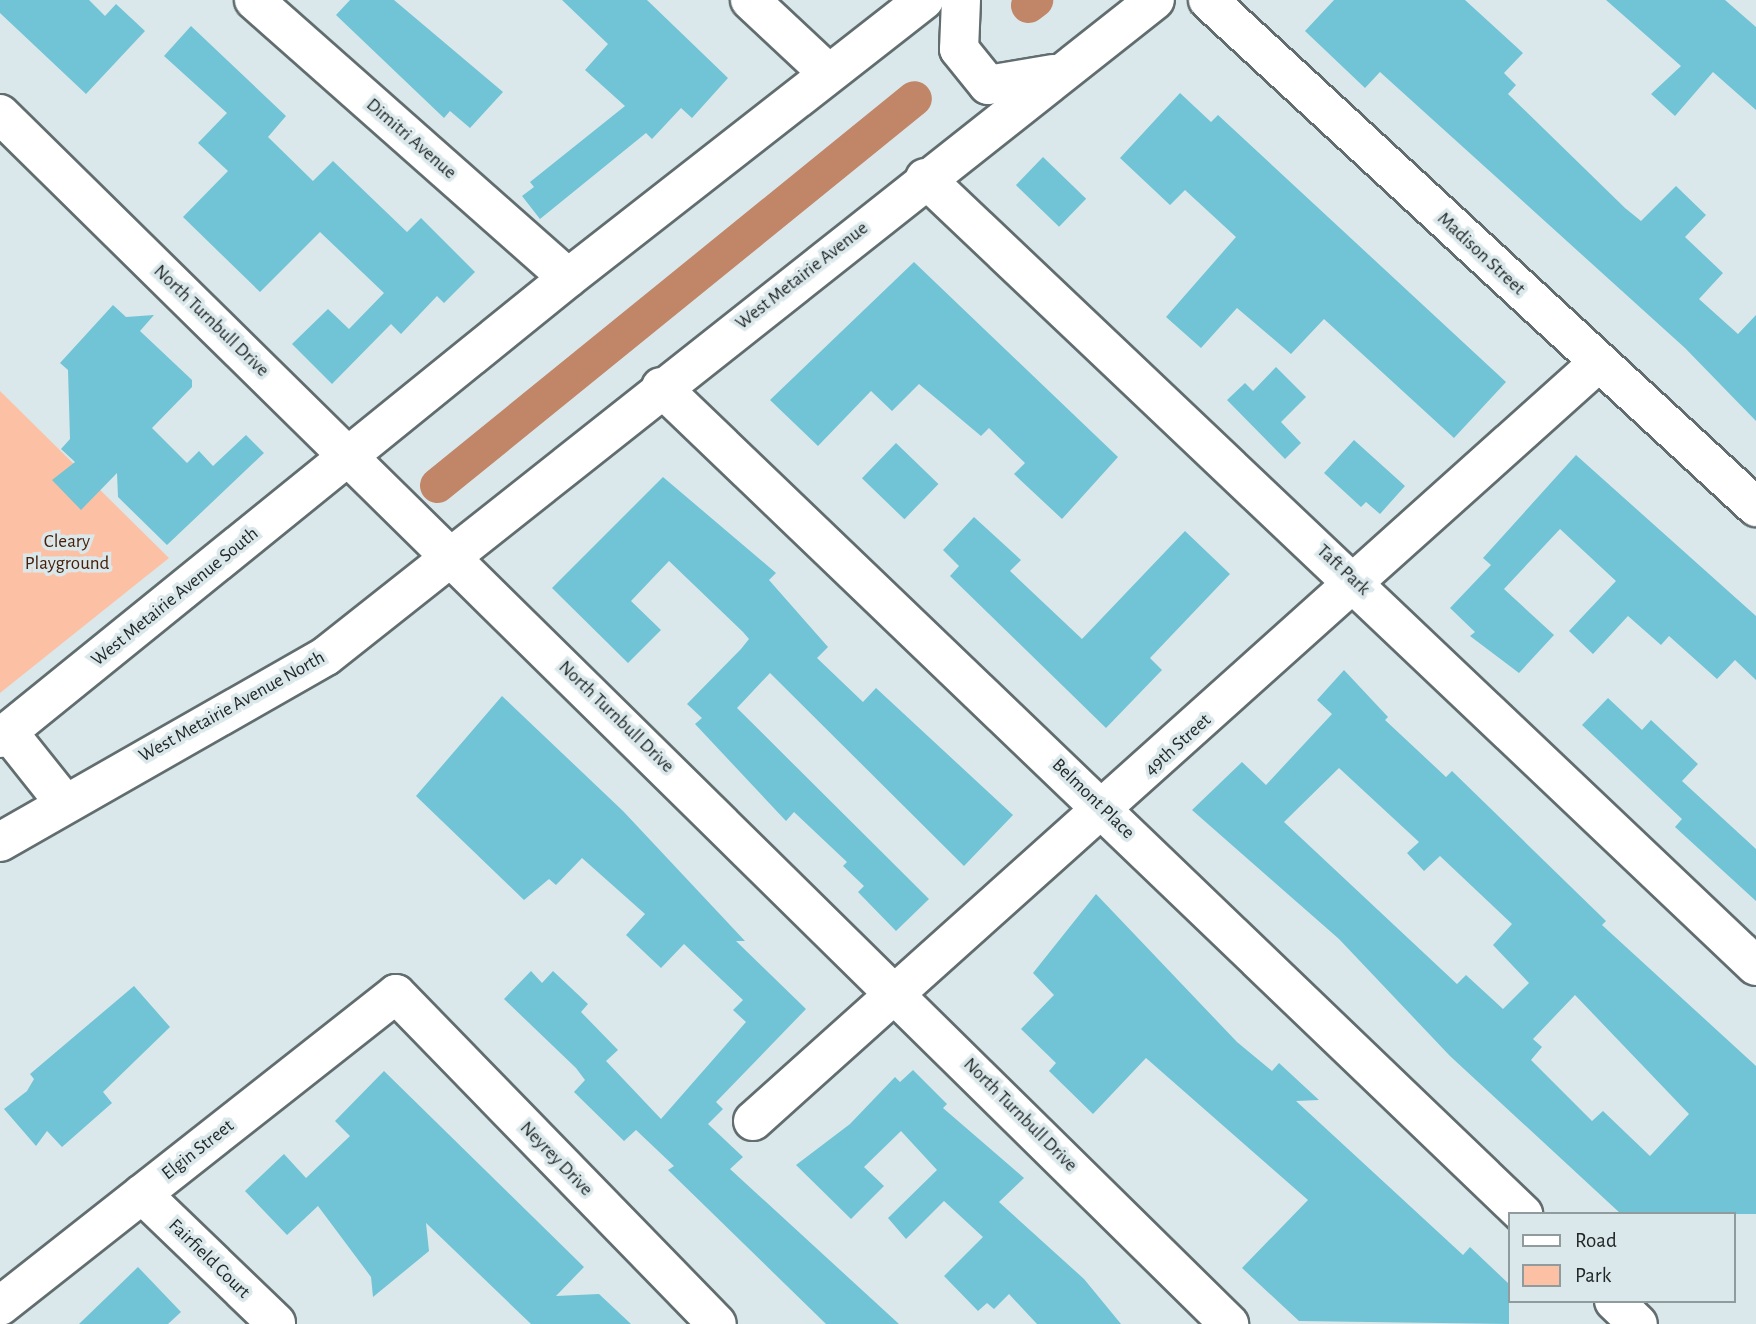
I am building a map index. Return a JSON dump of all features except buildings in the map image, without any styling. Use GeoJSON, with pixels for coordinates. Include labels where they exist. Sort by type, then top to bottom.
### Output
{"type":"FeatureCollection","features":[{"type":"Feature","properties":{"kind":"street","name":"Dimitri Avenue"},"geometry":{"type":"LineString","coordinates":[[254,0],[568,278]]}},
{"type":"Feature","properties":{"kind":"street"},"geometry":{"type":"LineString","coordinates":[[750,0],[828,74]]}},
{"type":"Feature","properties":{"kind":"street"},"geometry":{"type":"LineString","coordinates":[[350,457],[568,278],[924,0]]}},
{"type":"Feature","properties":{"kind":"street"},"geometry":{"type":"LineString","coordinates":[[961,0],[959,49],[988,85],[1017,85],[1064,71]]}},
{"type":"Feature","properties":{"kind":"street","name":"West Metairie Avenue"},"geometry":{"type":"LineString","coordinates":[[451,555],[925,178],[1155,0]]}},
{"type":"Feature","properties":{"kind":"street","name":"Madison Street"},"geometry":{"type":"LineString","coordinates":[[1208,0],[1756,507]]}},
{"type":"Feature","properties":{"kind":"street","name":"North Turnbull Drive"},"geometry":{"type":"LineString","coordinates":[[0,114],[900,994],[1229,1324]]}},
{"type":"Feature","properties":{"kind":"street","name":"Taft Park"},"geometry":{"type":"LineString","coordinates":[[925,178],[1357,582],[1756,966]]}},
{"type":"Feature","properties":{"kind":"street","name":"49th Street"},"geometry":{"type":"LineString","coordinates":[[753,1121],[1105,811],[1598,363]]}},
{"type":"Feature","properties":{"kind":"street","name":"Belmont Place"},"geometry":{"type":"LineString","coordinates":[[661,387],[1522,1212]]}},
{"type":"Feature","properties":{"kind":"street","name":"West Metairie Avenue South"},"geometry":{"type":"LineString","coordinates":[[4,735],[350,457]]}},
{"type":"Feature","properties":{"kind":"street","name":"West Metairie Avenue North"},"geometry":{"type":"LineString","coordinates":[[0,842],[63,801],[326,656],[451,555]]}},
{"type":"Feature","properties":{"kind":"street"},"geometry":{"type":"LineString","coordinates":[[4,735],[63,801]]}},
{"type":"Feature","properties":{"kind":"street","name":"Elgin Street"},"geometry":{"type":"LineString","coordinates":[[0,1306],[396,994]]}},
{"type":"Feature","properties":{"kind":"street","name":"Neyrey Drive"},"geometry":{"type":"LineString","coordinates":[[396,994],[717,1324]]}},
{"type":"Feature","properties":{"kind":"street","name":"Fairfield Court"},"geometry":{"type":"LineString","coordinates":[[142,1194],[276,1323]]}},
{"type":"Feature","properties":{"kind":"street"},"geometry":{"type":"LineString","coordinates":[[1616,1303],[1638,1324]]}},
{"type":"Feature","properties":{"kind":"green space","name":"Cleary Playground"},"geometry":{"type":"Polygon","coordinates":[[[0,391],[169,558],[0,693],[0,391]]]}},
{"type":"Feature","properties":{"kind":"waterway"},"geometry":{"type":"LineString","coordinates":[[1028,5],[1035,0]]}},
{"type":"Feature","properties":{"kind":"waterway"},"geometry":{"type":"LineString","coordinates":[[437,485],[914,98]]}}]}
